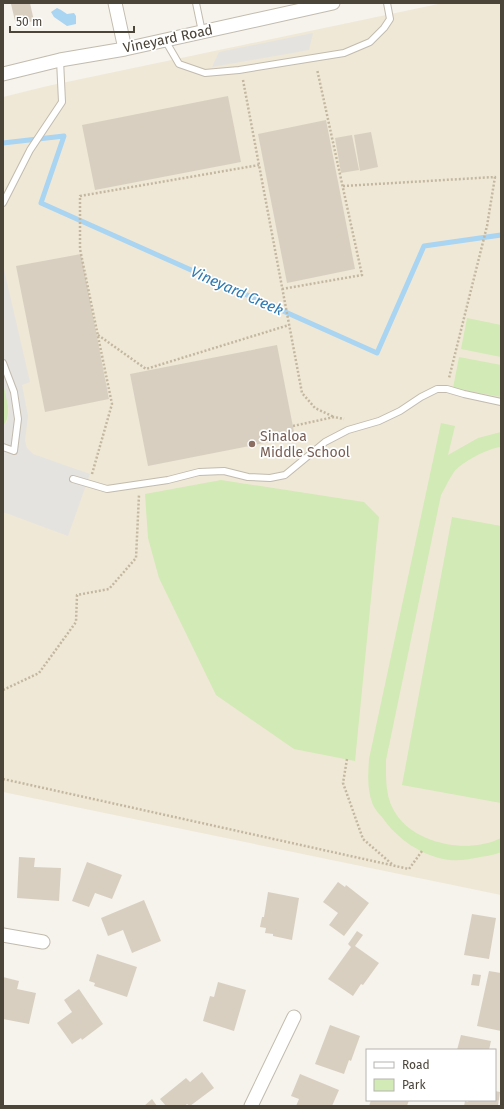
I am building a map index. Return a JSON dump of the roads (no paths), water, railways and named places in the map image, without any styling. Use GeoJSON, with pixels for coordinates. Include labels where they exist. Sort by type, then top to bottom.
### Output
{"type":"FeatureCollection","features":[{"type":"Feature","properties":{"kind":"street"},"geometry":{"type":"LineString","coordinates":[[115,3],[126,49]]}},
{"type":"Feature","properties":{"kind":"street","name":"Vineyard Road"},"geometry":{"type":"LineString","coordinates":[[3,74],[60,60],[126,49],[202,32],[278,9],[333,3]]}},
{"type":"Feature","properties":{"kind":"street"},"geometry":{"type":"LineString","coordinates":[[3,935],[43,942]]}},
{"type":"Feature","properties":{"kind":"street"},"geometry":{"type":"LineString","coordinates":[[252,1106],[294,1017]]}},
{"type":"Feature","properties":{"kind":"lane"},"geometry":{"type":"LineString","coordinates":[[196,3],[202,32]]}},
{"type":"Feature","properties":{"kind":"lane"},"geometry":{"type":"LineString","coordinates":[[165,40],[179,64],[205,73],[315,58],[344,53],[370,42],[384,28],[390,19],[387,3]]}},
{"type":"Feature","properties":{"kind":"lane"},"geometry":{"type":"LineString","coordinates":[[3,202],[30,150],[62,102],[60,60]]}},
{"type":"Feature","properties":{"kind":"lane"},"geometry":{"type":"LineString","coordinates":[[3,363],[14,392],[18,418],[14,451],[3,447]]}},
{"type":"Feature","properties":{"kind":"lane"},"geometry":{"type":"LineString","coordinates":[[73,479],[107,489],[168,480],[199,472],[224,471],[248,477],[270,478],[285,474],[325,442],[348,430],[371,424],[400,411],[421,397],[437,389],[447,389],[501,402]]}},
{"type":"Feature","properties":{"kind":"water"},"geometry":{"type":"Polygon","coordinates":[[[57,8],[67,14],[74,13],[76,16],[76,24],[67,26],[54,17],[51,12],[57,8]]]}},
{"type":"Feature","properties":{"kind":"waterway","name":"Vineyard Creek"},"geometry":{"type":"LineString","coordinates":[[3,143],[64,136],[41,203],[377,353],[424,246],[501,235]]}},
{"type":"Feature","properties":{"kind":"place","name":"Sinaloa Middle School"},"geometry":{"type":"Point","coordinates":[252,444]}}]}
